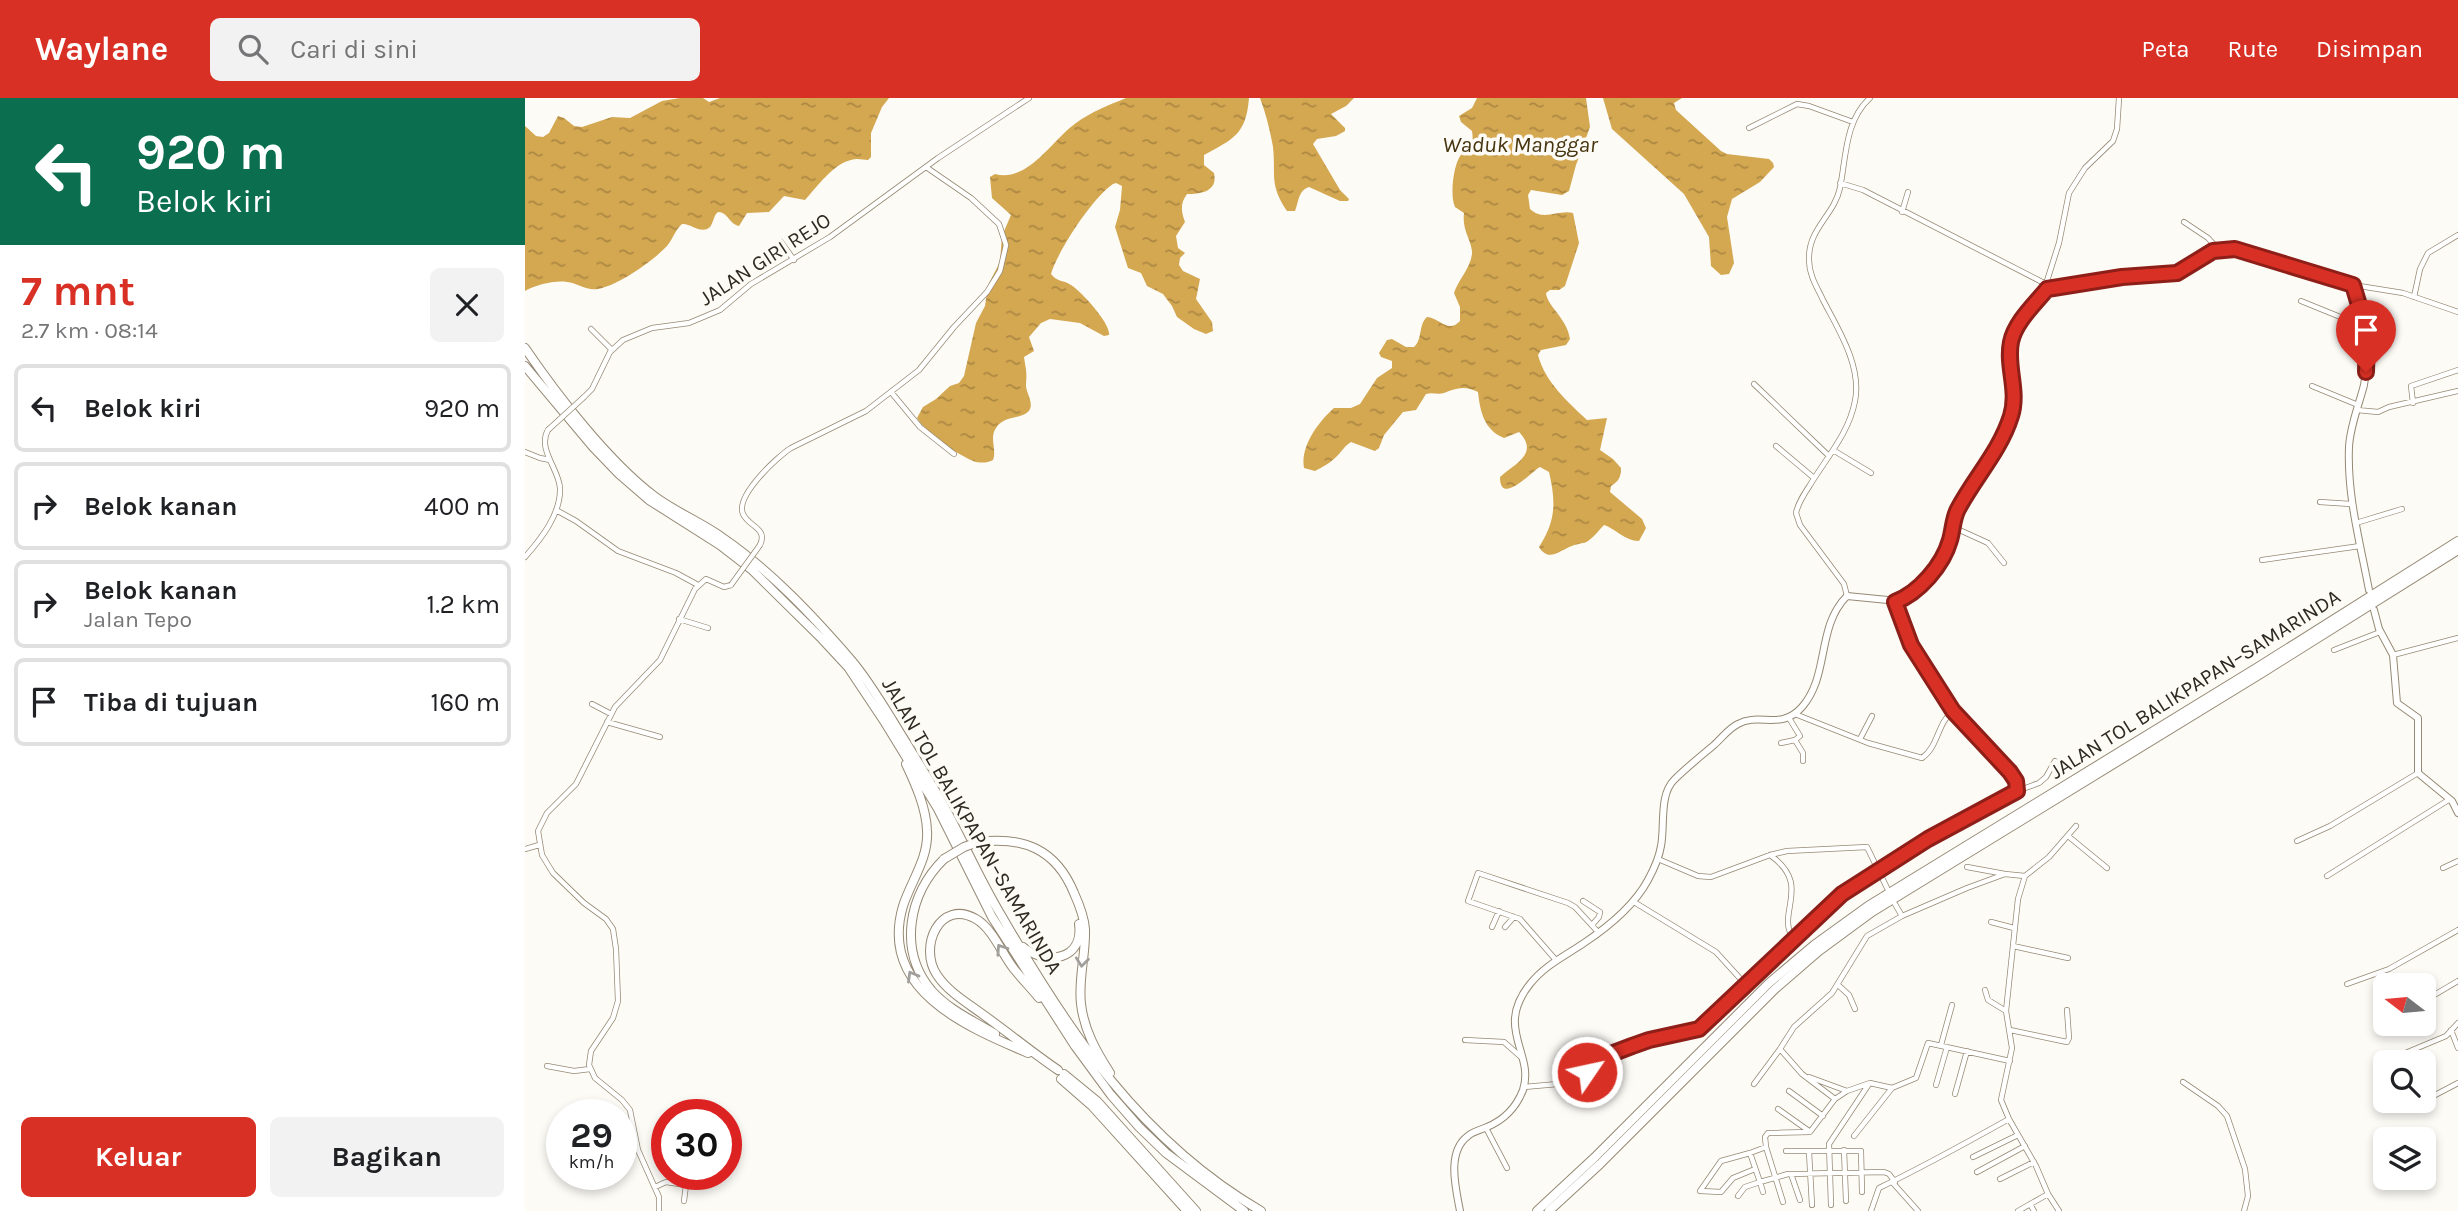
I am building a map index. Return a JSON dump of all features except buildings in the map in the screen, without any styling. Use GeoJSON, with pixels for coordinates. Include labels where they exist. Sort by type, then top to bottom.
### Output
{"type":"FeatureCollection","features":[{"type":"Feature","properties":{"kind":"highway","name":"JALAN TOL BALIKPAPAN–SAMARINDA"},"geometry":{"type":"LineString","coordinates":[[525,348],[599,443],[624,469],[653,495],[722,537],[754,562],[828,634],[854,664],[917,759],[1000,915],[1080,1041],[1144,1121],[1172,1146],[1261,1211]]}},
{"type":"Feature","properties":{"kind":"highway","name":"JALAN TOL BALIKPAPAN–SAMARINDA"},"geometry":{"type":"LineString","coordinates":[[525,366],[619,474],[649,500],[720,545],[751,569],[848,667],[938,809],[992,917],[1059,1021],[1111,1095],[1166,1153],[1244,1211]]}},
{"type":"Feature","properties":{"kind":"highway","name":"JALAN TOL BALIKPAPAN–SAMARINDA"},"geometry":{"type":"LineString","coordinates":[[1538,1211],[1769,983],[1868,905],[2258,667],[2458,541]]}},
{"type":"Feature","properties":{"kind":"highway","name":"JALAN TOL BALIKPAPAN–SAMARINDA"},"geometry":{"type":"LineString","coordinates":[[1549,1211],[1600,1164],[1775,989],[1819,951],[1873,912],[2458,550]]}},
{"type":"Feature","properties":{"kind":"highway"},"geometry":{"type":"LineString","coordinates":[[884,721],[914,780],[927,831],[924,855],[899,918],[902,954],[907,969],[916,984],[937,1005],[979,1032],[1028,1051]]}},
{"type":"Feature","properties":{"kind":"highway"},"geometry":{"type":"LineString","coordinates":[[1144,1121],[1094,1047],[1083,1018],[1080,988],[1085,928],[1069,881],[1054,861],[1031,845],[1003,840],[978,845],[945,861],[920,902],[916,933],[922,964],[929,978],[945,996],[1097,1101],[1196,1211]]}},
{"type":"Feature","properties":{"kind":"highway"},"geometry":{"type":"LineString","coordinates":[[978,845],[1003,845],[1029,850],[1051,865],[1072,896],[1080,929],[1077,941],[1067,954],[1044,958],[1029,952],[1018,943]]}},
{"type":"Feature","properties":{"kind":"highway"},"geometry":{"type":"LineString","coordinates":[[1028,1051],[956,994],[935,973],[929,961],[928,946],[935,929],[943,920],[961,914],[976,919],[985,926],[1014,969],[1059,1021]]}},
{"type":"Feature","properties":{"kind":"highway"},"geometry":{"type":"LineString","coordinates":[[1060,1074],[1187,1211]]}},
{"type":"Feature","properties":{"kind":"street","name":"JALAN GIRI REJO"},"geometry":{"type":"LineString","coordinates":[[556,510],[559,485],[544,440],[548,430],[592,389],[612,350],[623,340],[643,330],[685,325],[713,314],[751,284],[830,237],[926,167],[1029,98]]}},
{"type":"Feature","properties":{"kind":"street"},"geometry":{"type":"LineString","coordinates":[[1847,596],[1844,584],[1796,517],[1797,507],[1845,432],[1852,416],[1856,383],[1847,349],[1813,280],[1809,263],[1812,237],[1837,199],[1853,122],[1860,108],[1870,98]]}},
{"type":"Feature","properties":{"kind":"street"},"geometry":{"type":"LineString","coordinates":[[1847,596],[1895,602],[1910,594],[1938,566],[1947,549],[1957,511],[1991,458],[2012,413],[2014,391],[2010,353],[2014,331],[2046,286],[2059,243],[2069,193],[2085,168],[2113,141],[2117,129],[2119,98]]}},
{"type":"Feature","properties":{"kind":"street"},"geometry":{"type":"LineString","coordinates":[[1749,128],[1797,104],[1853,122]]}},
{"type":"Feature","properties":{"kind":"street"},"geometry":{"type":"LineString","coordinates":[[651,1178],[638,1150],[628,1106],[600,1082],[590,1069],[588,1061],[591,1051],[613,1018],[618,1001],[614,932],[609,922],[584,903],[553,873],[544,860],[538,831],[541,823],[576,783],[620,700],[660,660],[698,585],[705,579],[724,587],[731,585],[760,545],[762,533],[744,516],[742,509],[746,494],[759,478],[790,448],[859,415],[919,370],[997,278],[1006,243],[999,224],[988,211],[926,167]]}},
{"type":"Feature","properties":{"kind":"street"},"geometry":{"type":"LineString","coordinates":[[1840,183],[1863,190],[2046,286],[2177,273],[2218,249],[2246,251],[2353,285],[2403,293],[2458,312]]}},
{"type":"Feature","properties":{"kind":"street"},"geometry":{"type":"LineString","coordinates":[[1902,212],[1908,192]]}},
{"type":"Feature","properties":{"kind":"street"},"geometry":{"type":"LineString","coordinates":[[2184,222],[2208,238],[2218,249]]}},
{"type":"Feature","properties":{"kind":"street"},"geometry":{"type":"LineString","coordinates":[[2413,297],[2428,253],[2458,235]]}},
{"type":"Feature","properties":{"kind":"street"},"geometry":{"type":"LineString","coordinates":[[781,242],[793,260]]}},
{"type":"Feature","properties":{"kind":"street"},"geometry":{"type":"LineString","coordinates":[[2353,285],[2365,328],[2365,376],[2349,446],[2349,483],[2369,590]]}},
{"type":"Feature","properties":{"kind":"street"},"geometry":{"type":"LineString","coordinates":[[2301,301],[2365,328]]}},
{"type":"Feature","properties":{"kind":"street"},"geometry":{"type":"LineString","coordinates":[[591,329],[612,350]]}},
{"type":"Feature","properties":{"kind":"street"},"geometry":{"type":"LineString","coordinates":[[2413,402],[2411,386],[2458,370]]}},
{"type":"Feature","properties":{"kind":"street"},"geometry":{"type":"LineString","coordinates":[[1754,384],[1829,456]]}},
{"type":"Feature","properties":{"kind":"street"},"geometry":{"type":"LineString","coordinates":[[2312,386],[2358,407],[2378,412],[2458,391]]}},
{"type":"Feature","properties":{"kind":"street"},"geometry":{"type":"LineString","coordinates":[[891,392],[920,427],[954,454]]}},
{"type":"Feature","properties":{"kind":"street"},"geometry":{"type":"LineString","coordinates":[[1776,446],[1814,478]]}},
{"type":"Feature","properties":{"kind":"street"},"geometry":{"type":"LineString","coordinates":[[1833,450],[1871,472]]}},
{"type":"Feature","properties":{"kind":"street"},"geometry":{"type":"LineString","coordinates":[[525,452],[550,460]]}},
{"type":"Feature","properties":{"kind":"street"},"geometry":{"type":"LineString","coordinates":[[2320,502],[2351,504]]}},
{"type":"Feature","properties":{"kind":"street"},"geometry":{"type":"LineString","coordinates":[[2356,523],[2402,509]]}},
{"type":"Feature","properties":{"kind":"street"},"geometry":{"type":"LineString","coordinates":[[525,557],[543,535],[556,510],[618,551],[677,573],[698,585]]}},
{"type":"Feature","properties":{"kind":"street"},"geometry":{"type":"LineString","coordinates":[[1953,527],[1987,543],[2004,563]]}},
{"type":"Feature","properties":{"kind":"street"},"geometry":{"type":"LineString","coordinates":[[2262,560],[2360,546]]}},
{"type":"Feature","properties":{"kind":"street"},"geometry":{"type":"LineString","coordinates":[[1460,1211],[1455,1169],[1458,1150],[1466,1137],[1512,1111],[1524,1087],[1525,1072],[1515,1027],[1518,1007],[1531,984],[1555,960],[1598,932],[1634,902],[1658,859],[1666,794],[1673,781],[1738,723],[1775,721],[1792,716],[1806,702],[1820,674],[1828,626],[1847,596]]}},
{"type":"Feature","properties":{"kind":"street"},"geometry":{"type":"LineString","coordinates":[[1895,602],[1911,645],[1953,711],[2010,772],[2016,781],[2017,791]]}},
{"type":"Feature","properties":{"kind":"street"},"geometry":{"type":"LineString","coordinates":[[2374,610],[2380,632],[2393,655],[2397,703],[2418,718],[2417,773]]}},
{"type":"Feature","properties":{"kind":"street"},"geometry":{"type":"LineString","coordinates":[[679,619],[708,628]]}},
{"type":"Feature","properties":{"kind":"street"},"geometry":{"type":"LineString","coordinates":[[2334,650],[2380,632]]}},
{"type":"Feature","properties":{"kind":"street"},"geometry":{"type":"LineString","coordinates":[[2393,655],[2455,638]]}},
{"type":"Feature","properties":{"kind":"street"},"geometry":{"type":"LineString","coordinates":[[592,704],[611,715]]}},
{"type":"Feature","properties":{"kind":"street"},"geometry":{"type":"LineString","coordinates":[[1792,716],[1921,758],[1937,740],[1944,718],[1953,711]]}},
{"type":"Feature","properties":{"kind":"street"},"geometry":{"type":"LineString","coordinates":[[1781,743],[1795,740],[1800,735],[1792,716]]}},
{"type":"Feature","properties":{"kind":"street"},"geometry":{"type":"LineString","coordinates":[[1860,739],[1872,716]]}},
{"type":"Feature","properties":{"kind":"street"},"geometry":{"type":"LineString","coordinates":[[607,722],[660,737]]}},
{"type":"Feature","properties":{"kind":"street"},"geometry":{"type":"LineString","coordinates":[[1795,740],[1803,753],[1803,761]]}},
{"type":"Feature","properties":{"kind":"street"},"geometry":{"type":"LineString","coordinates":[[1524,1087],[1569,1083],[1602,1060],[1632,1046],[1699,1029],[1842,894],[1928,839],[2017,791],[2039,783],[2046,777],[2055,761]]}},
{"type":"Feature","properties":{"kind":"street"},"geometry":{"type":"LineString","coordinates":[[2417,773],[2450,799],[2458,813]]}},
{"type":"Feature","properties":{"kind":"street"},"geometry":{"type":"LineString","coordinates":[[2297,841],[2330,826],[2417,773]]}},
{"type":"Feature","properties":{"kind":"street"},"geometry":{"type":"LineString","coordinates":[[2327,876],[2450,799]]}},
{"type":"Feature","properties":{"kind":"street"},"geometry":{"type":"LineString","coordinates":[[2059,1211],[2048,1195],[2001,1100],[2012,1048],[2006,1011],[2016,908],[2025,876],[2049,857],[2076,826]]}},
{"type":"Feature","properties":{"kind":"street"},"geometry":{"type":"LineString","coordinates":[[2068,836],[2107,868]]}},
{"type":"Feature","properties":{"kind":"street"},"geometry":{"type":"LineString","coordinates":[[525,849],[539,845]]}},
{"type":"Feature","properties":{"kind":"street"},"geometry":{"type":"LineString","coordinates":[[1658,859],[1697,876],[1711,877],[1787,851],[1867,847],[1887,888]]}},
{"type":"Feature","properties":{"kind":"street"},"geometry":{"type":"LineString","coordinates":[[1770,855],[1786,870],[1790,880],[1791,907],[1787,923],[1794,939]]}},
{"type":"Feature","properties":{"kind":"street"},"geometry":{"type":"LineString","coordinates":[[2443,868],[2458,861]]}},
{"type":"Feature","properties":{"kind":"street"},"geometry":{"type":"LineString","coordinates":[[1967,867],[2025,876]]}},
{"type":"Feature","properties":{"kind":"street"},"geometry":{"type":"LineString","coordinates":[[1555,960],[1521,920],[1468,901],[1479,873],[1571,904],[1598,932]]}},
{"type":"Feature","properties":{"kind":"street"},"geometry":{"type":"LineString","coordinates":[[1754,1084],[1794,1027],[1832,993],[1867,936],[1902,916],[2005,874]]}},
{"type":"Feature","properties":{"kind":"street"},"geometry":{"type":"LineString","coordinates":[[1583,901],[1600,912],[1592,925]]}},
{"type":"Feature","properties":{"kind":"street"},"geometry":{"type":"LineString","coordinates":[[1634,902],[1716,952],[1746,985]]}},
{"type":"Feature","properties":{"kind":"street"},"geometry":{"type":"LineString","coordinates":[[1895,904],[1902,916]]}},
{"type":"Feature","properties":{"kind":"street"},"geometry":{"type":"LineString","coordinates":[[1492,927],[1499,911]]}},
{"type":"Feature","properties":{"kind":"street"},"geometry":{"type":"LineString","coordinates":[[1505,927],[1514,917]]}},
{"type":"Feature","properties":{"kind":"street"},"geometry":{"type":"LineString","coordinates":[[1991,922],[2014,928]]}},
{"type":"Feature","properties":{"kind":"street"},"geometry":{"type":"LineString","coordinates":[[2347,984],[2389,968],[2458,930]]}},
{"type":"Feature","properties":{"kind":"street"},"geometry":{"type":"LineString","coordinates":[[2013,946],[2068,958]]}},
{"type":"Feature","properties":{"kind":"street"},"geometry":{"type":"LineString","coordinates":[[2436,993],[2458,981]]}},
{"type":"Feature","properties":{"kind":"street"},"geometry":{"type":"LineString","coordinates":[[1838,985],[1849,995],[1855,1009]]}},
{"type":"Feature","properties":{"kind":"street"},"geometry":{"type":"LineString","coordinates":[[1985,990],[1988,1000],[2006,1011]]}},
{"type":"Feature","properties":{"kind":"street"},"geometry":{"type":"LineString","coordinates":[[1941,1045],[1952,1005]]}},
{"type":"Feature","properties":{"kind":"street"},"geometry":{"type":"LineString","coordinates":[[2010,1030],[2067,1042],[2067,1010]]}},
{"type":"Feature","properties":{"kind":"street"},"geometry":{"type":"LineString","coordinates":[[2413,1050],[2446,1036],[2458,1023]]}},
{"type":"Feature","properties":{"kind":"street"},"geometry":{"type":"LineString","coordinates":[[2451,1030],[2458,1048]]}},
{"type":"Feature","properties":{"kind":"street"},"geometry":{"type":"LineString","coordinates":[[1465,1040],[1504,1042],[1521,1057]]}},
{"type":"Feature","properties":{"kind":"street"},"geometry":{"type":"LineString","coordinates":[[1854,1136],[1892,1088],[1917,1076],[1927,1043],[2010,1061]]}},
{"type":"Feature","properties":{"kind":"street"},"geometry":{"type":"LineString","coordinates":[[1937,1086],[1947,1047]]}},
{"type":"Feature","properties":{"kind":"street"},"geometry":{"type":"LineString","coordinates":[[1780,1049],[1802,1074],[1835,1099]]}},
{"type":"Feature","properties":{"kind":"street"},"geometry":{"type":"LineString","coordinates":[[1955,1094],[1967,1051]]}},
{"type":"Feature","properties":{"kind":"street"},"geometry":{"type":"LineString","coordinates":[[547,1066],[575,1071],[590,1069]]}},
{"type":"Feature","properties":{"kind":"street"},"geometry":{"type":"LineString","coordinates":[[1802,1074],[1847,1091]]}},
{"type":"Feature","properties":{"kind":"street"},"geometry":{"type":"LineString","coordinates":[[2183,1082],[2218,1106],[2227,1116],[2245,1169],[2248,1196],[2244,1211]]}},
{"type":"Feature","properties":{"kind":"street"},"geometry":{"type":"LineString","coordinates":[[1783,1202],[1766,1147],[1765,1137],[1768,1133],[1810,1132],[1835,1099],[1847,1091],[1870,1083],[1892,1088]]}},
{"type":"Feature","properties":{"kind":"street"},"geometry":{"type":"LineString","coordinates":[[1831,1205],[1828,1151],[1832,1137],[1870,1083]]}},
{"type":"Feature","properties":{"kind":"street"},"geometry":{"type":"LineString","coordinates":[[2436,1095],[2458,1083]]}},
{"type":"Feature","properties":{"kind":"street"},"geometry":{"type":"LineString","coordinates":[[1789,1091],[1823,1116]]}},
{"type":"Feature","properties":{"kind":"street"},"geometry":{"type":"LineString","coordinates":[[1779,1109],[1810,1132]]}},
{"type":"Feature","properties":{"kind":"street"},"geometry":{"type":"LineString","coordinates":[[1872,1211],[1877,1191],[2009,1119]]}},
{"type":"Feature","properties":{"kind":"street"},"geometry":{"type":"LineString","coordinates":[[1486,1128],[1507,1168]]}},
{"type":"Feature","properties":{"kind":"street"},"geometry":{"type":"LineString","coordinates":[[1973,1157],[2018,1135]]}},
{"type":"Feature","properties":{"kind":"street"},"geometry":{"type":"LineString","coordinates":[[1977,1172],[2025,1146]]}},
{"type":"Feature","properties":{"kind":"street"},"geometry":{"type":"LineString","coordinates":[[1755,1169],[1733,1178],[1721,1192],[1700,1191],[1721,1161],[1766,1147]]}},
{"type":"Feature","properties":{"kind":"street"},"geometry":{"type":"LineString","coordinates":[[1844,1150],[1846,1201]]}},
{"type":"Feature","properties":{"kind":"street"},"geometry":{"type":"LineString","coordinates":[[1786,1152],[1862,1152],[1863,1192]]}},
{"type":"Feature","properties":{"kind":"street"},"geometry":{"type":"LineString","coordinates":[[1809,1152],[1812,1205]]}},
{"type":"Feature","properties":{"kind":"street"},"geometry":{"type":"LineString","coordinates":[[1749,1153],[1763,1192]]}},
{"type":"Feature","properties":{"kind":"street"},"geometry":{"type":"LineString","coordinates":[[2000,1179],[2034,1162]]}},
{"type":"Feature","properties":{"kind":"street"},"geometry":{"type":"LineString","coordinates":[[1738,1196],[1745,1187],[1791,1174],[1888,1173],[1918,1211]]}},
{"type":"Feature","properties":{"kind":"street"},"geometry":{"type":"LineString","coordinates":[[1791,1174],[1800,1200]]}},
{"type":"Feature","properties":{"kind":"street"},"geometry":{"type":"LineString","coordinates":[[656,1190],[659,1211]]}},
{"type":"Feature","properties":{"kind":"street"},"geometry":{"type":"LineString","coordinates":[[684,1201],[685,1190]]}},
{"type":"Feature","properties":{"kind":"street"},"geometry":{"type":"LineString","coordinates":[[2018,1211],[2048,1195]]}},
{"type":"Feature","properties":{"kind":"street"},"geometry":{"type":"LineString","coordinates":[[2030,1204],[2034,1211]]}},
{"type":"Feature","properties":{"kind":"water"},"geometry":{"type":"Polygon","coordinates":[[[703,98],[709,102],[720,98],[889,98],[882,107],[871,133],[871,157],[868,160],[844,162],[805,200],[784,196],[769,212],[747,213],[739,226],[718,212],[707,229],[682,224],[667,246],[653,258],[635,272],[606,287],[594,289],[557,282],[525,291],[525,126],[536,136],[543,137],[549,133],[558,116],[574,126],[582,127],[612,117],[630,118],[662,101],[703,98]]]}},
{"type":"Feature","properties":{"kind":"water"},"geometry":{"type":"Polygon","coordinates":[[[1126,98],[1249,98],[1241,128],[1230,140],[1204,155],[1204,165],[1214,173],[1214,184],[1203,192],[1187,194],[1182,208],[1185,222],[1176,236],[1178,248],[1185,253],[1180,258],[1179,265],[1183,271],[1200,279],[1196,299],[1212,322],[1213,331],[1206,334],[1177,317],[1163,294],[1147,286],[1141,273],[1128,268],[1115,227],[1122,186],[1113,184],[1096,200],[1077,226],[1060,252],[1051,274],[1071,285],[1088,301],[1101,316],[1109,335],[1104,336],[1080,323],[1050,319],[1041,323],[1029,337],[1034,351],[1024,357],[1026,388],[1031,408],[1021,416],[1002,422],[996,428],[993,436],[993,460],[976,462],[935,437],[917,418],[923,407],[950,386],[959,383],[964,376],[976,323],[985,306],[988,285],[1000,262],[1002,236],[1011,215],[992,198],[990,177],[1018,172],[1029,166],[1076,123],[1126,98]]]}},
{"type":"Feature","properties":{"kind":"water"},"geometry":{"type":"Polygon","coordinates":[[[1260,98],[1354,98],[1331,114],[1345,131],[1336,136],[1317,139],[1313,144],[1348,201],[1340,201],[1309,187],[1301,194],[1295,211],[1287,211],[1275,187],[1273,147],[1260,98]]]}},
{"type":"Feature","properties":{"kind":"water","name":"Waduk Manggar"},"geometry":{"type":"Polygon","coordinates":[[[1477,98],[1586,98],[1590,127],[1569,191],[1562,195],[1531,190],[1528,195],[1530,209],[1535,213],[1573,213],[1579,243],[1565,286],[1546,293],[1570,339],[1566,345],[1541,350],[1538,355],[1552,383],[1587,420],[1607,418],[1600,450],[1621,468],[1621,474],[1611,486],[1610,492],[1642,519],[1646,528],[1639,541],[1629,539],[1604,525],[1586,542],[1551,555],[1543,552],[1539,547],[1549,529],[1553,511],[1549,472],[1540,467],[1511,488],[1505,489],[1501,485],[1500,477],[1523,458],[1527,446],[1525,440],[1519,432],[1504,438],[1497,435],[1482,413],[1478,392],[1469,389],[1426,394],[1416,410],[1403,412],[1375,451],[1351,442],[1323,467],[1315,471],[1304,468],[1303,460],[1311,435],[1322,420],[1334,408],[1351,408],[1360,404],[1377,378],[1392,368],[1392,361],[1381,357],[1379,353],[1387,340],[1392,339],[1406,347],[1414,347],[1427,317],[1448,326],[1456,325],[1460,321],[1460,307],[1454,293],[1470,262],[1472,251],[1464,224],[1464,213],[1455,207],[1453,202],[1453,182],[1459,158],[1472,142],[1472,131],[1461,122],[1459,116],[1472,108],[1477,98]]]}},
{"type":"Feature","properties":{"kind":"water","name":"Waduk Manggar"},"geometry":{"type":"Polygon","coordinates":[[[1603,98],[1682,98],[1674,103],[1676,110],[1721,151],[1769,159],[1773,163],[1774,167],[1760,182],[1732,199],[1727,217],[1734,263],[1729,274],[1721,275],[1711,266],[1709,237],[1684,194],[1612,129],[1603,98]]]}},
{"type":"Feature","properties":{"kind":"route"},"geometry":{"type":"LineString","coordinates":[[1587,1072],[1611,1054],[1665,1035],[1683,1034],[1699,1029],[1842,894],[1928,839],[2017,791],[2016,781],[2010,772],[1953,711],[1911,645],[1895,602],[1910,594],[1941,562],[1957,511],[2002,439],[2014,402],[2010,343],[2014,331],[2047,289],[2122,277],[2177,273],[2218,249],[2246,251],[2353,285],[2367,332],[2366,372]]}}]}
